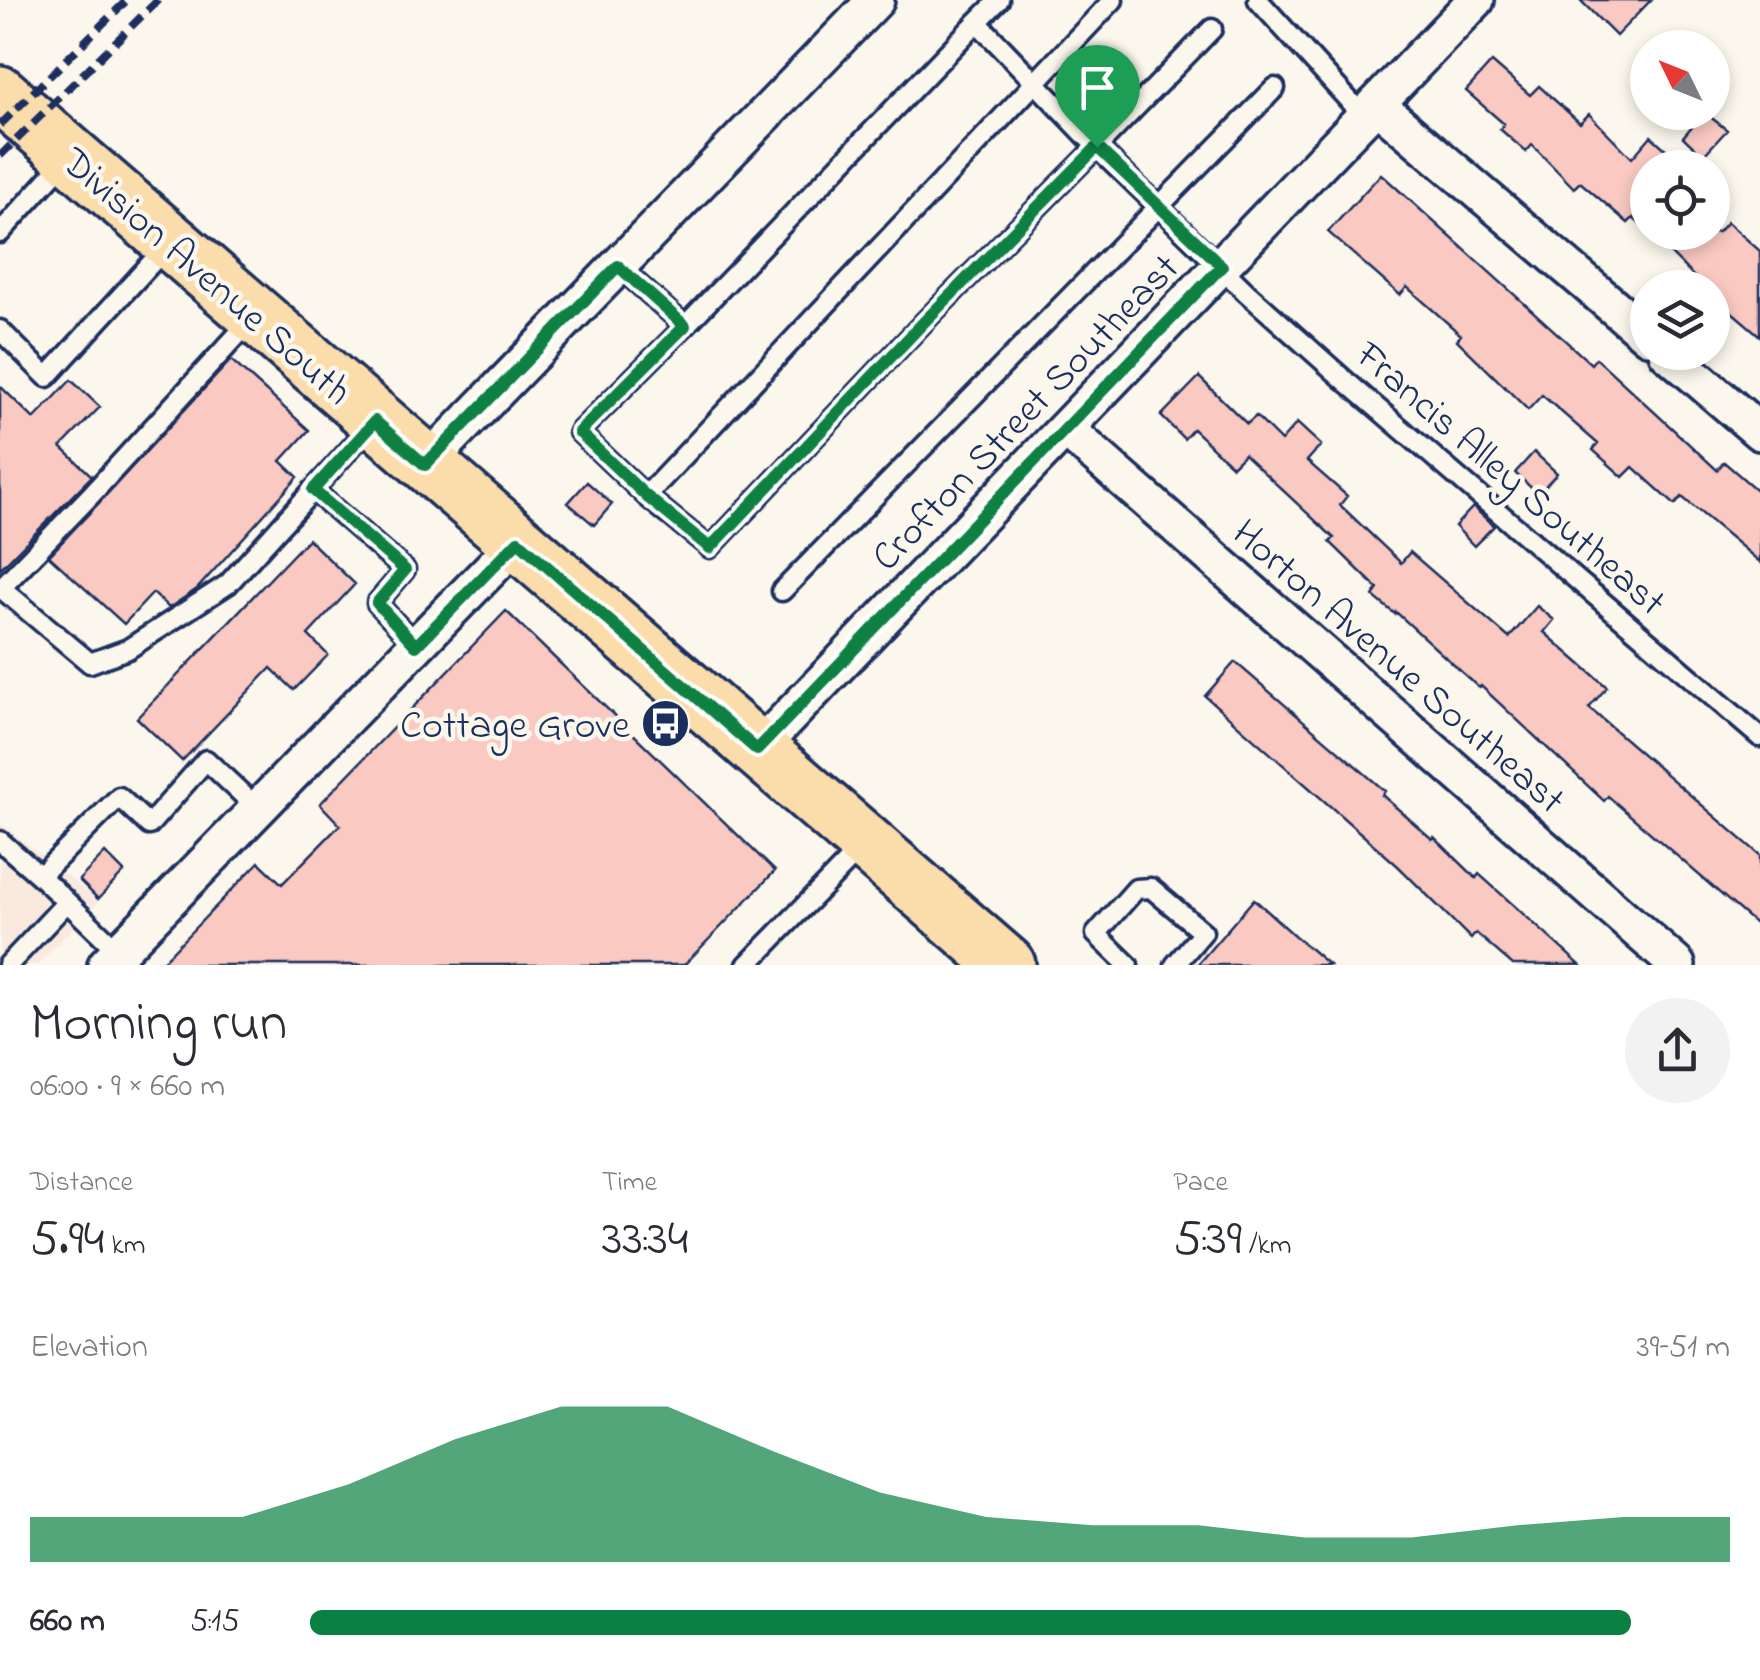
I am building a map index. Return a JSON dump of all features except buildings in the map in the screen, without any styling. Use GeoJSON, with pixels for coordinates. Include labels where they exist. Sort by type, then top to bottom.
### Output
{"type":"FeatureCollection","features":[{"type":"Feature","properties":{"kind":"main road","name":"Division Avenue South"},"geometry":{"type":"LineString","coordinates":[[0,94],[1007,965]]}},
{"type":"Feature","properties":{"kind":"street"},"geometry":{"type":"LineString","coordinates":[[425,465],[876,0]]}},
{"type":"Feature","properties":{"kind":"street","name":"Crofton Street Southeast"},"geometry":{"type":"LineString","coordinates":[[757,750],[1476,0]]}},
{"type":"Feature","properties":{"kind":"street"},"geometry":{"type":"LineString","coordinates":[[1370,111],[1630,321]]}},
{"type":"Feature","properties":{"kind":"street"},"geometry":{"type":"LineString","coordinates":[[1688,370],[1760,432]]}},
{"type":"Feature","properties":{"kind":"street","name":"Horton Avenue Southeast"},"geometry":{"type":"LineString","coordinates":[[1067,430],[1677,965]]}},
{"type":"Feature","properties":{"kind":"street"},"geometry":{"type":"LineString","coordinates":[[112,958],[518,541]]}},
{"type":"Feature","properties":{"kind":"lane"},"geometry":{"type":"LineString","coordinates":[[998,0],[579,432],[646,496],[710,548],[924,322],[1212,29]]}},
{"type":"Feature","properties":{"kind":"lane"},"geometry":{"type":"LineString","coordinates":[[646,496],[1113,0]]}},
{"type":"Feature","properties":{"kind":"lane"},"geometry":{"type":"LineString","coordinates":[[1258,0],[1370,111]]}},
{"type":"Feature","properties":{"kind":"lane","name":"Francis Alley Southeast"},"geometry":{"type":"LineString","coordinates":[[976,22],[1248,294],[1760,737]]}},
{"type":"Feature","properties":{"kind":"lane"},"geometry":{"type":"LineString","coordinates":[[782,592],[1275,88]]}},
{"type":"Feature","properties":{"kind":"lane"},"geometry":{"type":"LineString","coordinates":[[0,234],[70,156]]}},
{"type":"Feature","properties":{"kind":"lane"},"geometry":{"type":"LineString","coordinates":[[0,330],[47,377],[170,242]]}},
{"type":"Feature","properties":{"kind":"lane"},"geometry":{"type":"LineString","coordinates":[[618,266],[685,326]]}},
{"type":"Feature","properties":{"kind":"lane"},"geometry":{"type":"LineString","coordinates":[[254,316],[1,588],[90,663],[128,648],[228,584],[375,421]]}},
{"type":"Feature","properties":{"kind":"lane"},"geometry":{"type":"LineString","coordinates":[[313,490],[405,570],[377,603],[416,646]]}},
{"type":"Feature","properties":{"kind":"lane"},"geometry":{"type":"LineString","coordinates":[[40,876],[119,797],[149,825],[206,760],[258,809]]}},
{"type":"Feature","properties":{"kind":"lane"},"geometry":{"type":"LineString","coordinates":[[0,842],[67,902],[112,958]]}},
{"type":"Feature","properties":{"kind":"lane"},"geometry":{"type":"LineString","coordinates":[[747,965],[866,843]]}},
{"type":"Feature","properties":{"kind":"lane"},"geometry":{"type":"LineString","coordinates":[[1128,965],[1096,934],[1136,888],[1152,888],[1202,932],[1175,965]]}},
{"type":"Feature","properties":{"kind":"lane"},"geometry":{"type":"LineString","coordinates":[[8,965],[67,902]]}},
{"type":"Feature","properties":{"kind":"shaded area"},"geometry":{"type":"Polygon","coordinates":[[[0,823],[99,901],[37,965],[0,965],[0,823]]]}},
{"type":"Feature","properties":{"kind":"railway"},"geometry":{"type":"LineString","coordinates":[[0,125],[127,0]]}},
{"type":"Feature","properties":{"kind":"railway"},"geometry":{"type":"LineString","coordinates":[[0,156],[158,0]]}},
{"type":"Feature","properties":{"kind":"place","name":"Cottage Grove"},"geometry":{"type":"Point","coordinates":[665,723]}},
{"type":"Feature","properties":{"kind":"route"},"geometry":{"type":"LineString","coordinates":[[1097,147],[1222,266],[757,750],[518,541],[416,646],[377,603],[405,570],[313,490],[375,421],[425,465],[618,266],[685,326],[579,432],[646,496],[710,548],[1097,147]]}}]}
